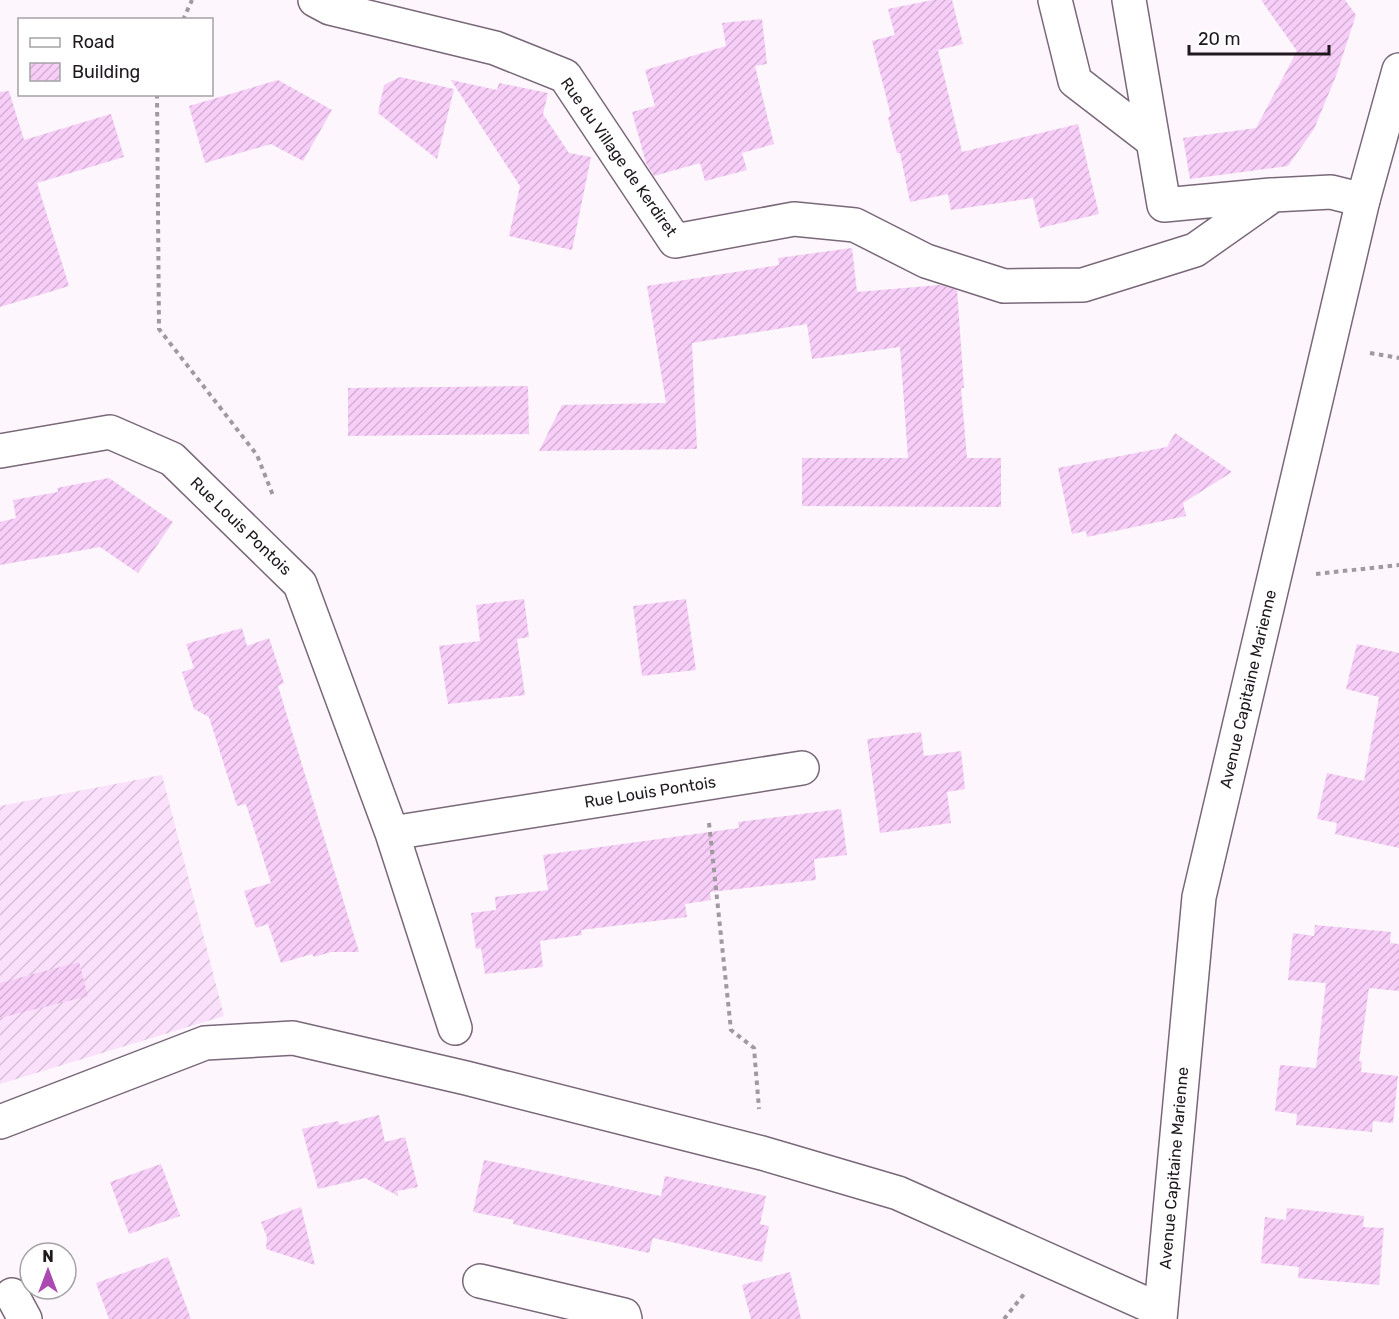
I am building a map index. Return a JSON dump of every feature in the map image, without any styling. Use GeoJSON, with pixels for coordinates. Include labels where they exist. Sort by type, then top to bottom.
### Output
{"type":"FeatureCollection","features":[{"type":"Feature","properties":{"kind":"street","name":"Rue du Village de Kerdiret"},"geometry":{"type":"LineString","coordinates":[[315,0],[330,8],[495,48],[566,76],[675,241],[794,219],[855,225],[926,261],[1004,286],[1083,285],[1195,250],[1273,195]]}},
{"type":"Feature","properties":{"kind":"street"},"geometry":{"type":"LineString","coordinates":[[1055,0],[1075,81],[1153,141]]}},
{"type":"Feature","properties":{"kind":"street"},"geometry":{"type":"LineString","coordinates":[[1129,0],[1164,205],[1331,192],[1363,200]]}},
{"type":"Feature","properties":{"kind":"street","name":"Avenue Capitaine Marienne"},"geometry":{"type":"LineString","coordinates":[[1160,1314],[1199,897],[1363,200],[1399,70]]}},
{"type":"Feature","properties":{"kind":"street","name":"Rue Louis Pontois"},"geometry":{"type":"LineString","coordinates":[[0,451],[110,432],[172,459],[300,584],[392,833],[455,1028]]}},
{"type":"Feature","properties":{"kind":"street","name":"Rue Louis Pontois"},"geometry":{"type":"LineString","coordinates":[[392,833],[802,768]]}},
{"type":"Feature","properties":{"kind":"street"},"geometry":{"type":"LineString","coordinates":[[0,1122],[205,1043],[292,1038],[466,1078],[762,1153],[898,1193],[1160,1314]]}},
{"type":"Feature","properties":{"kind":"street"},"geometry":{"type":"LineString","coordinates":[[480,1281],[624,1315],[625,1319]]}},
{"type":"Feature","properties":{"kind":"path"},"geometry":{"type":"LineString","coordinates":[[184,18],[192,0]]}},
{"type":"Feature","properties":{"kind":"path"},"geometry":{"type":"LineString","coordinates":[[157,96],[159,329],[257,455],[278,509]]}},
{"type":"Feature","properties":{"kind":"path"},"geometry":{"type":"LineString","coordinates":[[1274,578],[1399,565]]}},
{"type":"Feature","properties":{"kind":"path"},"geometry":{"type":"LineString","coordinates":[[705,784],[731,1030],[754,1048],[762,1153]]}},
{"type":"Feature","properties":{"kind":"shaded area"},"geometry":{"type":"Polygon","coordinates":[[[162,775],[224,1016],[0,1084],[0,806],[162,775]]]}},
{"type":"Feature","properties":{"kind":"building"},"geometry":{"type":"Polygon","coordinates":[[[933,0],[952,0],[963,44],[938,50],[962,152],[1078,124],[1099,214],[1040,228],[1033,198],[951,210],[948,194],[910,202],[900,153],[897,153],[888,117],[891,116],[872,41],[895,35],[888,9],[933,0]]]}},
{"type":"Feature","properties":{"kind":"building"},"geometry":{"type":"Polygon","coordinates":[[[1261,0],[1345,0],[1356,15],[1336,76],[1314,129],[1288,166],[1190,179],[1183,138],[1256,128],[1297,51],[1261,0]]]}},
{"type":"Feature","properties":{"kind":"building"},"geometry":{"type":"Polygon","coordinates":[[[762,19],[767,64],[755,66],[774,144],[742,153],[747,170],[705,181],[700,163],[654,176],[646,163],[632,112],[655,106],[645,70],[726,46],[722,23],[762,19]]]}},
{"type":"Feature","properties":{"kind":"building"},"geometry":{"type":"Polygon","coordinates":[[[400,77],[454,89],[437,159],[378,113],[384,85],[400,77]]]}},
{"type":"Feature","properties":{"kind":"building"},"geometry":{"type":"Polygon","coordinates":[[[278,80],[332,110],[303,161],[271,144],[205,163],[189,106],[278,80]]]}},
{"type":"Feature","properties":{"kind":"building"},"geometry":{"type":"Polygon","coordinates":[[[451,80],[497,90],[499,83],[548,93],[543,114],[569,153],[591,157],[572,250],[509,236],[520,186],[451,80]]]}},
{"type":"Feature","properties":{"kind":"building"},"geometry":{"type":"Polygon","coordinates":[[[9,91],[24,140],[111,114],[124,157],[37,183],[69,286],[0,307],[0,92],[9,91]]]}},
{"type":"Feature","properties":{"kind":"building"},"geometry":{"type":"Polygon","coordinates":[[[852,248],[857,292],[940,285],[957,290],[964,388],[961,388],[967,458],[1001,458],[1001,507],[802,506],[802,458],[908,458],[900,347],[812,359],[807,324],[692,343],[697,449],[539,451],[562,405],[666,403],[647,286],[779,265],[778,258],[852,248]]]}},
{"type":"Feature","properties":{"kind":"building"},"geometry":{"type":"Polygon","coordinates":[[[528,386],[529,434],[348,436],[348,388],[528,386]]]}},
{"type":"Feature","properties":{"kind":"building"},"geometry":{"type":"Polygon","coordinates":[[[1175,433],[1232,472],[1183,503],[1186,516],[1087,537],[1086,531],[1072,534],[1058,468],[1167,447],[1175,433]]]}},
{"type":"Feature","properties":{"kind":"building"},"geometry":{"type":"Polygon","coordinates":[[[109,478],[173,522],[138,573],[100,547],[0,565],[0,522],[16,518],[13,500],[58,492],[57,488],[109,478]]]}},
{"type":"Feature","properties":{"kind":"building"},"geometry":{"type":"Polygon","coordinates":[[[524,599],[529,637],[517,639],[525,695],[448,704],[439,646],[480,641],[476,605],[524,599]]]}},
{"type":"Feature","properties":{"kind":"building"},"geometry":{"type":"Polygon","coordinates":[[[686,599],[696,670],[642,676],[633,606],[686,599]]]}},
{"type":"Feature","properties":{"kind":"building"},"geometry":{"type":"Polygon","coordinates":[[[242,628],[247,646],[269,638],[284,683],[278,686],[359,952],[331,952],[314,957],[312,954],[281,963],[268,924],[256,928],[244,891],[271,883],[246,804],[237,806],[209,717],[194,709],[182,672],[194,668],[186,644],[242,628]]]}},
{"type":"Feature","properties":{"kind":"building"},"geometry":{"type":"Polygon","coordinates":[[[1357,644],[1399,653],[1399,848],[1335,834],[1337,823],[1317,819],[1327,773],[1364,781],[1379,697],[1346,689],[1357,644]]]}},
{"type":"Feature","properties":{"kind":"building"},"geometry":{"type":"Polygon","coordinates":[[[921,732],[924,756],[961,751],[965,789],[947,792],[951,823],[880,833],[867,739],[921,732]]]}},
{"type":"Feature","properties":{"kind":"building"},"geometry":{"type":"Polygon","coordinates":[[[841,809],[847,855],[814,859],[816,880],[710,892],[711,900],[685,904],[687,917],[581,930],[582,935],[540,941],[543,967],[485,974],[481,948],[476,949],[471,913],[496,910],[495,897],[548,890],[543,855],[739,828],[738,822],[841,809]]]}},
{"type":"Feature","properties":{"kind":"building"},"geometry":{"type":"Polygon","coordinates":[[[1315,925],[1391,932],[1390,943],[1399,944],[1399,991],[1369,988],[1359,1061],[1362,1062],[1361,1072],[1398,1076],[1393,1123],[1373,1121],[1372,1132],[1296,1125],[1297,1114],[1275,1111],[1280,1065],[1316,1068],[1326,983],[1288,980],[1293,933],[1314,936],[1315,925]]]}},
{"type":"Feature","properties":{"kind":"building"},"geometry":{"type":"Polygon","coordinates":[[[79,962],[88,996],[0,1018],[0,983],[79,962]]]}},
{"type":"Feature","properties":{"kind":"building"},"geometry":{"type":"Polygon","coordinates":[[[379,1115],[385,1142],[405,1137],[418,1187],[397,1191],[398,1196],[365,1178],[318,1189],[302,1129],[338,1121],[340,1125],[379,1115]]]}},
{"type":"Feature","properties":{"kind":"building"},"geometry":{"type":"Polygon","coordinates":[[[484,1160],[661,1196],[665,1176],[766,1196],[760,1224],[769,1226],[762,1262],[653,1238],[649,1253],[513,1224],[514,1220],[473,1212],[484,1160]]]}},
{"type":"Feature","properties":{"kind":"building"},"geometry":{"type":"Polygon","coordinates":[[[161,1164],[180,1216],[129,1234],[110,1182],[161,1164]]]}},
{"type":"Feature","properties":{"kind":"building"},"geometry":{"type":"Polygon","coordinates":[[[301,1207],[315,1265],[266,1249],[267,1237],[261,1222],[301,1207]]]}},
{"type":"Feature","properties":{"kind":"building"},"geometry":{"type":"Polygon","coordinates":[[[1287,1208],[1364,1216],[1363,1227],[1384,1228],[1379,1285],[1298,1278],[1299,1267],[1261,1263],[1265,1217],[1286,1220],[1287,1208]]]}},
{"type":"Feature","properties":{"kind":"building"},"geometry":{"type":"Polygon","coordinates":[[[168,1257],[191,1319],[109,1319],[96,1283],[168,1257]]]}},
{"type":"Feature","properties":{"kind":"building"},"geometry":{"type":"Polygon","coordinates":[[[790,1272],[801,1319],[751,1319],[742,1285],[790,1272]]]}}]}
